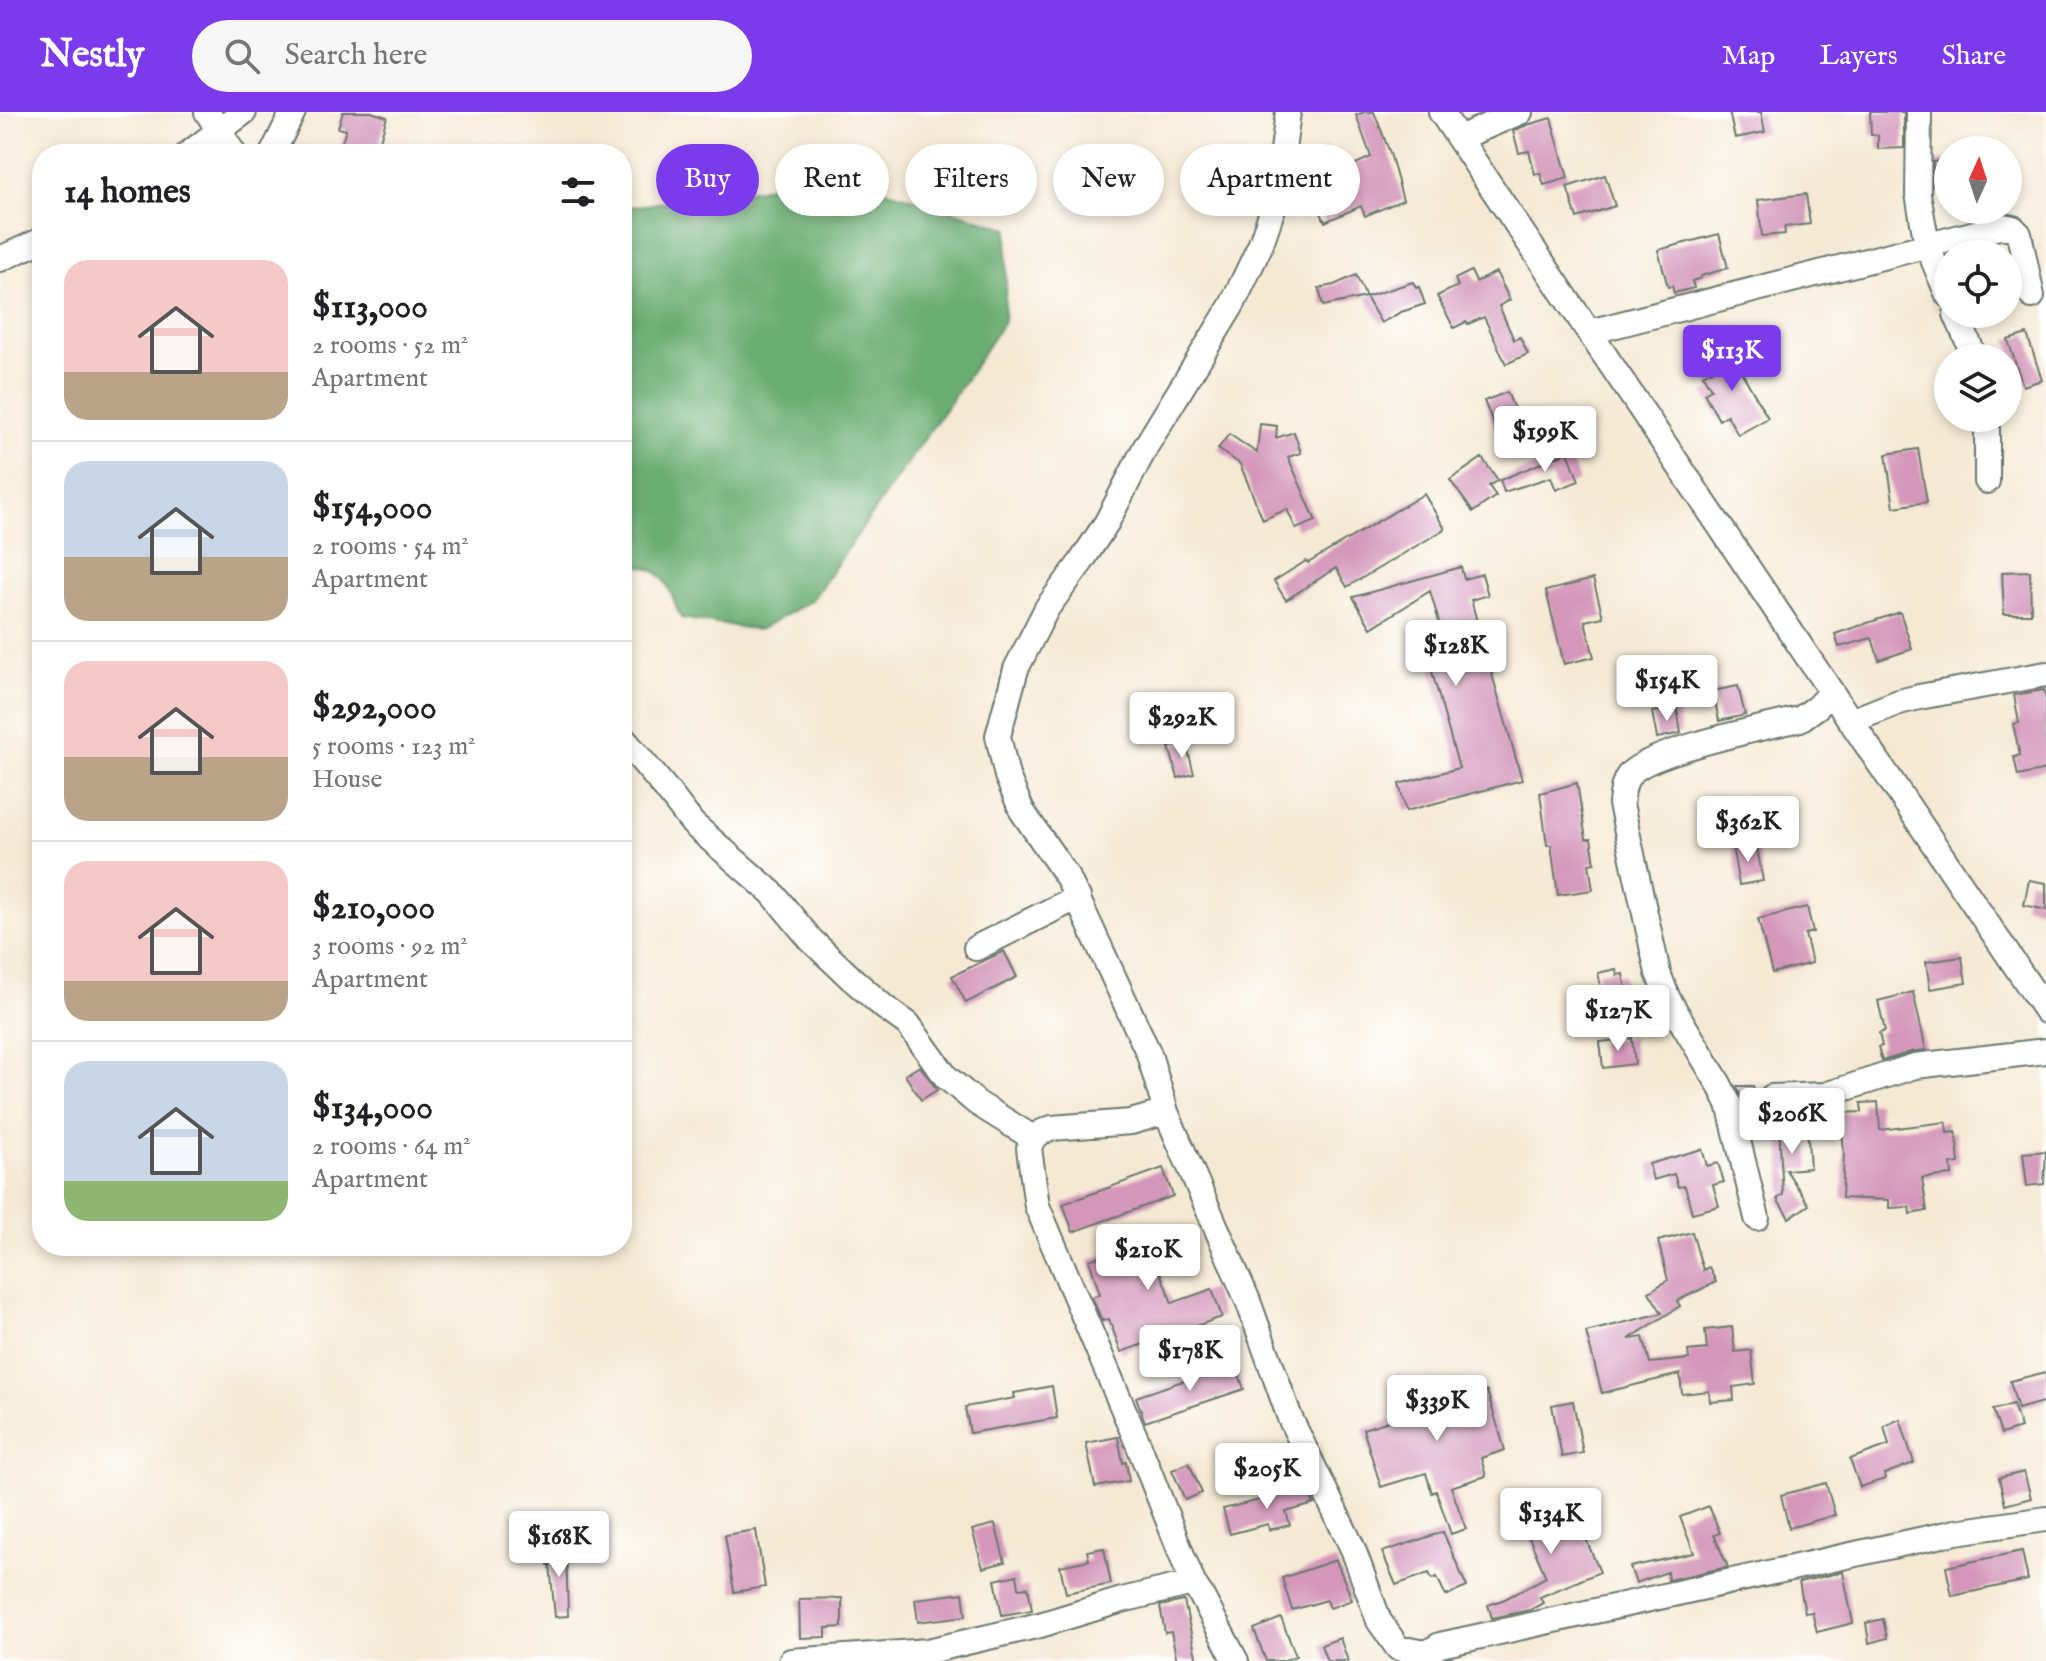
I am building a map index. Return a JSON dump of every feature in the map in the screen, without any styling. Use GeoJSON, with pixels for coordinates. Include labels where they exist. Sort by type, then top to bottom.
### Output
{"type":"FeatureCollection","features":[{"type":"Feature","properties":{"kind":"street"},"geometry":{"type":"LineString","coordinates":[[196,144],[214,122],[244,112]]}},
{"type":"Feature","properties":{"kind":"street"},"geometry":{"type":"LineString","coordinates":[[277,144],[293,112]]}},
{"type":"Feature","properties":{"kind":"street"},"geometry":{"type":"LineString","coordinates":[[1288,112],[1277,197],[1260,246],[1232,305],[1146,446],[1107,522],[1047,608],[1016,669],[998,736],[1007,776],[1022,811],[1056,858],[1078,897],[1149,1054],[1166,1112],[1248,1301],[1290,1418],[1353,1549],[1379,1621],[1398,1648],[1427,1657],[1440,1645],[1956,1532],[2046,1519]]}},
{"type":"Feature","properties":{"kind":"street"},"geometry":{"type":"LineString","coordinates":[[1441,112],[2046,1011]]}},
{"type":"Feature","properties":{"kind":"street"},"geometry":{"type":"LineString","coordinates":[[1459,138],[1520,112]]}},
{"type":"Feature","properties":{"kind":"street"},"geometry":{"type":"LineString","coordinates":[[1919,112],[1918,194],[1927,245],[1934,262]]}},
{"type":"Feature","properties":{"kind":"street"},"geometry":{"type":"LineString","coordinates":[[214,122],[228,144]]}},
{"type":"Feature","properties":{"kind":"street"},"geometry":{"type":"LineString","coordinates":[[1589,332],[2003,226],[2013,228],[2019,234],[2032,296]]}},
{"type":"Feature","properties":{"kind":"street"},"geometry":{"type":"LineString","coordinates":[[0,259],[32,245]]}},
{"type":"Feature","properties":{"kind":"street"},"geometry":{"type":"LineString","coordinates":[[1987,432],[1987,481]]}},
{"type":"Feature","properties":{"kind":"street"},"geometry":{"type":"LineString","coordinates":[[1851,721],[1919,697],[2046,674]]}},
{"type":"Feature","properties":{"kind":"street"},"geometry":{"type":"LineString","coordinates":[[1757,1218],[1729,1104],[1668,999],[1658,973],[1621,804],[1622,794],[1628,776],[1634,770],[1666,754],[1800,719],[1831,692]]}},
{"type":"Feature","properties":{"kind":"street"},"geometry":{"type":"LineString","coordinates":[[632,749],[693,824],[772,893],[811,940],[851,978],[908,1024],[946,1077],[977,1103],[1033,1138]]}},
{"type":"Feature","properties":{"kind":"street"},"geometry":{"type":"LineString","coordinates":[[976,948],[1078,897]]}},
{"type":"Feature","properties":{"kind":"street"},"geometry":{"type":"LineString","coordinates":[[1772,1097],[1825,1095],[1915,1066],[2046,1051]]}},
{"type":"Feature","properties":{"kind":"street"},"geometry":{"type":"LineString","coordinates":[[1166,1112],[1131,1122],[1052,1128],[1033,1138],[1029,1148],[1030,1159],[1037,1206],[1139,1446],[1193,1583],[1236,1661]]}},
{"type":"Feature","properties":{"kind":"street"},"geometry":{"type":"LineString","coordinates":[[791,1661],[928,1651],[1040,1625],[1122,1600],[1193,1583]]}},
{"type":"Feature","properties":{"kind":"green space"},"geometry":{"type":"Polygon","coordinates":[[[775,184],[775,216],[889,216],[889,191],[905,196],[905,216],[969,216],[1008,228],[1004,321],[812,600],[759,630],[681,618],[662,578],[648,568],[632,564],[632,207],[656,203],[656,216],[759,216],[759,189],[775,184]]]}},
{"type":"Feature","properties":{"kind":"building"},"geometry":{"type":"Polygon","coordinates":[[[343,112],[371,112],[387,117],[379,144],[341,144],[346,130],[338,128],[343,112]]]}},
{"type":"Feature","properties":{"kind":"building"},"geometry":{"type":"Polygon","coordinates":[[[1374,112],[1403,200],[1365,216],[1360,206],[1360,162],[1371,157],[1356,115],[1374,112]]]}},
{"type":"Feature","properties":{"kind":"building"},"geometry":{"type":"Polygon","coordinates":[[[1729,112],[1761,112],[1765,132],[1735,138],[1729,112]]]}},
{"type":"Feature","properties":{"kind":"building"},"geometry":{"type":"Polygon","coordinates":[[[1870,112],[1904,112],[1904,148],[1878,149],[1878,135],[1871,135],[1870,112]]]}},
{"type":"Feature","properties":{"kind":"building"},"geometry":{"type":"Polygon","coordinates":[[[1551,118],[1568,178],[1544,185],[1540,173],[1535,174],[1529,151],[1519,153],[1513,131],[1551,118]]]}},
{"type":"Feature","properties":{"kind":"building"},"geometry":{"type":"Polygon","coordinates":[[[1605,175],[1615,206],[1577,218],[1567,187],[1605,175]]]}},
{"type":"Feature","properties":{"kind":"building"},"geometry":{"type":"Polygon","coordinates":[[[1806,194],[1810,224],[1784,227],[1785,234],[1762,236],[1758,200],[1806,194]]]}},
{"type":"Feature","properties":{"kind":"building"},"geometry":{"type":"Polygon","coordinates":[[[1322,216],[1338,216],[1325,222],[1322,216]]]}},
{"type":"Feature","properties":{"kind":"building"},"geometry":{"type":"Polygon","coordinates":[[[1719,234],[1728,268],[1701,276],[1692,281],[1694,288],[1674,293],[1672,286],[1668,287],[1658,250],[1719,234]]]}},
{"type":"Feature","properties":{"kind":"building"},"geometry":{"type":"Polygon","coordinates":[[[1471,271],[1476,282],[1496,272],[1510,300],[1499,306],[1514,340],[1520,337],[1528,354],[1506,364],[1484,317],[1454,328],[1437,296],[1458,286],[1455,279],[1471,271]]]}},
{"type":"Feature","properties":{"kind":"building"},"geometry":{"type":"Polygon","coordinates":[[[1356,275],[1366,297],[1323,306],[1319,288],[1356,275]]]}},
{"type":"Feature","properties":{"kind":"building"},"geometry":{"type":"Polygon","coordinates":[[[1413,282],[1416,288],[1419,287],[1425,304],[1381,323],[1366,297],[1413,282]]]}},
{"type":"Feature","properties":{"kind":"building"},"geometry":{"type":"Polygon","coordinates":[[[2027,334],[2042,380],[2023,386],[2022,344],[2009,344],[2008,340],[2027,334]]]}},
{"type":"Feature","properties":{"kind":"building"},"geometry":{"type":"Polygon","coordinates":[[[1726,345],[1768,418],[1738,435],[1727,415],[1719,420],[1704,393],[1711,389],[1703,375],[1717,367],[1709,355],[1726,345]]]}},
{"type":"Feature","properties":{"kind":"building"},"geometry":{"type":"Polygon","coordinates":[[[1507,392],[1525,435],[1502,444],[1484,401],[1507,392]]]}},
{"type":"Feature","properties":{"kind":"building"},"geometry":{"type":"Polygon","coordinates":[[[1260,424],[1277,426],[1276,438],[1294,432],[1301,453],[1288,457],[1316,521],[1296,529],[1287,509],[1263,520],[1240,464],[1218,449],[1229,434],[1257,453],[1260,424]]]}},
{"type":"Feature","properties":{"kind":"building"},"geometry":{"type":"Polygon","coordinates":[[[1918,449],[1927,502],[1894,507],[1886,454],[1918,449]]]}},
{"type":"Feature","properties":{"kind":"building"},"geometry":{"type":"Polygon","coordinates":[[[1568,452],[1579,481],[1556,490],[1551,477],[1504,492],[1500,480],[1568,452]]]}},
{"type":"Feature","properties":{"kind":"building"},"geometry":{"type":"Polygon","coordinates":[[[1482,458],[1498,480],[1489,486],[1496,496],[1473,512],[1450,480],[1482,458]]]}},
{"type":"Feature","properties":{"kind":"building"},"geometry":{"type":"Polygon","coordinates":[[[1424,494],[1445,529],[1347,587],[1336,568],[1286,600],[1274,581],[1424,494]]]}},
{"type":"Feature","properties":{"kind":"building"},"geometry":{"type":"Polygon","coordinates":[[[1461,567],[1464,579],[1482,574],[1488,595],[1471,600],[1522,780],[1406,811],[1399,784],[1459,768],[1429,661],[1449,656],[1430,591],[1371,628],[1353,597],[1461,567]]]}},
{"type":"Feature","properties":{"kind":"building"},"geometry":{"type":"Polygon","coordinates":[[[2030,571],[2031,614],[2004,614],[2002,572],[2030,571]]]}},
{"type":"Feature","properties":{"kind":"building"},"geometry":{"type":"Polygon","coordinates":[[[1593,579],[1603,617],[1585,621],[1594,657],[1564,664],[1546,591],[1593,579]]]}},
{"type":"Feature","properties":{"kind":"building"},"geometry":{"type":"Polygon","coordinates":[[[1900,612],[1912,649],[1879,660],[1872,638],[1839,647],[1835,634],[1900,612]]]}},
{"type":"Feature","properties":{"kind":"building"},"geometry":{"type":"Polygon","coordinates":[[[1738,686],[1745,715],[1719,721],[1713,691],[1738,686]]]}},
{"type":"Feature","properties":{"kind":"building"},"geometry":{"type":"Polygon","coordinates":[[[2044,690],[2046,770],[2018,776],[2014,757],[2020,755],[2013,724],[2019,723],[2014,695],[2044,690]]]}},
{"type":"Feature","properties":{"kind":"building"},"geometry":{"type":"Polygon","coordinates":[[[1677,708],[1681,733],[1657,738],[1652,712],[1677,708]]]}},
{"type":"Feature","properties":{"kind":"building"},"geometry":{"type":"Polygon","coordinates":[[[1186,743],[1194,774],[1178,778],[1169,747],[1186,743]]]}},
{"type":"Feature","properties":{"kind":"building"},"geometry":{"type":"Polygon","coordinates":[[[1577,783],[1586,839],[1591,839],[1595,863],[1589,864],[1593,890],[1558,895],[1540,793],[1577,783]]]}},
{"type":"Feature","properties":{"kind":"building"},"geometry":{"type":"Polygon","coordinates":[[[1756,842],[1763,881],[1739,885],[1732,846],[1756,842]]]}},
{"type":"Feature","properties":{"kind":"building"},"geometry":{"type":"Polygon","coordinates":[[[2029,880],[2046,883],[2046,910],[2024,905],[2029,880]]]}},
{"type":"Feature","properties":{"kind":"building"},"geometry":{"type":"Polygon","coordinates":[[[1807,907],[1813,932],[1805,934],[1812,963],[1772,973],[1758,919],[1807,907]]]}},
{"type":"Feature","properties":{"kind":"building"},"geometry":{"type":"Polygon","coordinates":[[[1004,951],[1017,977],[966,1003],[952,976],[1004,951]]]}},
{"type":"Feature","properties":{"kind":"building"},"geometry":{"type":"Polygon","coordinates":[[[1962,957],[1966,983],[1930,989],[1926,962],[1962,957]]]}},
{"type":"Feature","properties":{"kind":"building"},"geometry":{"type":"Polygon","coordinates":[[[1616,969],[1617,975],[1623,974],[1626,989],[1620,991],[1622,998],[1604,1002],[1598,973],[1616,969]]]}},
{"type":"Feature","properties":{"kind":"building"},"geometry":{"type":"Polygon","coordinates":[[[1913,992],[1926,1050],[1882,1061],[1878,1047],[1882,1046],[1879,1033],[1885,1031],[1878,1001],[1913,992]]]}},
{"type":"Feature","properties":{"kind":"building"},"geometry":{"type":"Polygon","coordinates":[[[1632,1038],[1635,1064],[1603,1068],[1600,1042],[1632,1038]]]}},
{"type":"Feature","properties":{"kind":"building"},"geometry":{"type":"Polygon","coordinates":[[[920,1066],[937,1090],[921,1100],[905,1075],[920,1066]]]}},
{"type":"Feature","properties":{"kind":"building"},"geometry":{"type":"Polygon","coordinates":[[[1737,1086],[1753,1086],[1759,1112],[1746,1112],[1737,1086]]]}},
{"type":"Feature","properties":{"kind":"building"},"geometry":{"type":"Polygon","coordinates":[[[1878,1102],[1880,1130],[1946,1122],[1947,1133],[1956,1132],[1959,1163],[1951,1164],[1952,1175],[1922,1178],[1927,1211],[1910,1214],[1909,1207],[1889,1208],[1889,1200],[1842,1198],[1844,1154],[1841,1113],[1862,1112],[1861,1103],[1878,1102]]]}},
{"type":"Feature","properties":{"kind":"building"},"geometry":{"type":"Polygon","coordinates":[[[1806,1111],[1810,1168],[1786,1170],[1809,1205],[1789,1218],[1777,1199],[1783,1195],[1779,1127],[1772,1127],[1771,1112],[1806,1111]]]}},
{"type":"Feature","properties":{"kind":"building"},"geometry":{"type":"Polygon","coordinates":[[[1702,1149],[1707,1166],[1718,1163],[1724,1182],[1713,1185],[1719,1206],[1692,1213],[1685,1186],[1678,1187],[1674,1174],[1653,1180],[1649,1164],[1702,1149]]]}},
{"type":"Feature","properties":{"kind":"building"},"geometry":{"type":"Polygon","coordinates":[[[2046,1151],[2044,1184],[2027,1186],[2023,1153],[2046,1151]]]}},
{"type":"Feature","properties":{"kind":"building"},"geometry":{"type":"Polygon","coordinates":[[[1163,1168],[1173,1196],[1073,1232],[1063,1204],[1163,1168]]]}},
{"type":"Feature","properties":{"kind":"building"},"geometry":{"type":"Polygon","coordinates":[[[1186,1227],[1195,1254],[1158,1267],[1172,1303],[1212,1289],[1222,1317],[1121,1352],[1109,1319],[1102,1321],[1092,1297],[1100,1294],[1089,1260],[1186,1227]]]}},
{"type":"Feature","properties":{"kind":"building"},"geometry":{"type":"Polygon","coordinates":[[[1692,1232],[1703,1270],[1709,1267],[1716,1282],[1677,1301],[1680,1306],[1629,1339],[1643,1337],[1650,1363],[1689,1359],[1688,1351],[1707,1349],[1705,1330],[1732,1327],[1735,1352],[1751,1350],[1755,1384],[1733,1387],[1734,1400],[1710,1402],[1709,1391],[1682,1394],[1680,1374],[1602,1393],[1586,1332],[1662,1313],[1649,1292],[1668,1280],[1658,1241],[1692,1232]]]}},
{"type":"Feature","properties":{"kind":"building"},"geometry":{"type":"Polygon","coordinates":[[[1235,1363],[1244,1389],[1145,1422],[1136,1397],[1235,1363]]]}},
{"type":"Feature","properties":{"kind":"building"},"geometry":{"type":"Polygon","coordinates":[[[2046,1372],[2046,1401],[2018,1409],[2010,1381],[2046,1372]]]}},
{"type":"Feature","properties":{"kind":"building"},"geometry":{"type":"Polygon","coordinates":[[[1460,1381],[1465,1397],[1487,1391],[1505,1450],[1481,1458],[1486,1476],[1451,1487],[1466,1529],[1451,1534],[1436,1491],[1432,1493],[1426,1473],[1381,1487],[1363,1429],[1405,1416],[1400,1399],[1460,1381]]]}},
{"type":"Feature","properties":{"kind":"building"},"geometry":{"type":"Polygon","coordinates":[[[1052,1386],[1057,1418],[970,1433],[965,1407],[1015,1398],[1014,1393],[1052,1386]]]}},
{"type":"Feature","properties":{"kind":"building"},"geometry":{"type":"Polygon","coordinates":[[[1573,1401],[1583,1453],[1562,1457],[1552,1405],[1573,1401]]]}},
{"type":"Feature","properties":{"kind":"building"},"geometry":{"type":"Polygon","coordinates":[[[2013,1404],[2021,1428],[2001,1434],[1993,1410],[2013,1404]]]}},
{"type":"Feature","properties":{"kind":"building"},"geometry":{"type":"Polygon","coordinates":[[[1900,1419],[1914,1463],[1884,1474],[1885,1479],[1860,1487],[1850,1459],[1889,1445],[1884,1426],[1900,1419]]]}},
{"type":"Feature","properties":{"kind":"building"},"geometry":{"type":"Polygon","coordinates":[[[1118,1437],[1129,1481],[1095,1487],[1086,1443],[1118,1437]]]}},
{"type":"Feature","properties":{"kind":"building"},"geometry":{"type":"Polygon","coordinates":[[[1189,1463],[1202,1493],[1185,1500],[1172,1470],[1189,1463]]]}},
{"type":"Feature","properties":{"kind":"building"},"geometry":{"type":"Polygon","coordinates":[[[2024,1472],[2031,1498],[2005,1505],[1999,1478],[2024,1472]]]}},
{"type":"Feature","properties":{"kind":"building"},"geometry":{"type":"Polygon","coordinates":[[[1826,1483],[1835,1515],[1789,1528],[1781,1495],[1826,1483]]]}},
{"type":"Feature","properties":{"kind":"building"},"geometry":{"type":"Polygon","coordinates":[[[1305,1484],[1314,1504],[1286,1512],[1290,1525],[1269,1530],[1268,1524],[1230,1534],[1223,1509],[1292,1492],[1291,1489],[1305,1484]]]}},
{"type":"Feature","properties":{"kind":"building"},"geometry":{"type":"Polygon","coordinates":[[[1556,1498],[1559,1505],[1569,1500],[1600,1572],[1540,1597],[1543,1603],[1530,1610],[1492,1618],[1488,1605],[1546,1577],[1519,1514],[1556,1498]]]}},
{"type":"Feature","properties":{"kind":"building"},"geometry":{"type":"Polygon","coordinates":[[[1709,1506],[1720,1533],[1714,1535],[1728,1567],[1668,1580],[1667,1572],[1636,1583],[1630,1567],[1694,1553],[1680,1517],[1709,1506]]]}},
{"type":"Feature","properties":{"kind":"building"},"geometry":{"type":"Polygon","coordinates":[[[995,1524],[1005,1562],[983,1568],[972,1530],[995,1524]]]}},
{"type":"Feature","properties":{"kind":"building"},"geometry":{"type":"Polygon","coordinates":[[[756,1530],[765,1587],[734,1592],[725,1535],[756,1530]]]}},
{"type":"Feature","properties":{"kind":"building"},"geometry":{"type":"Polygon","coordinates":[[[1443,1532],[1467,1587],[1446,1596],[1437,1577],[1432,1579],[1429,1573],[1396,1585],[1382,1552],[1443,1532]]]}},
{"type":"Feature","properties":{"kind":"building"},"geometry":{"type":"Polygon","coordinates":[[[566,1545],[568,1616],[555,1617],[548,1546],[566,1545]]]}},
{"type":"Feature","properties":{"kind":"building"},"geometry":{"type":"Polygon","coordinates":[[[1104,1548],[1111,1584],[1066,1593],[1060,1566],[1089,1560],[1087,1551],[1104,1548]]]}},
{"type":"Feature","properties":{"kind":"building"},"geometry":{"type":"Polygon","coordinates":[[[2022,1551],[2028,1580],[1952,1596],[1946,1567],[2022,1551]]]}},
{"type":"Feature","properties":{"kind":"building"},"geometry":{"type":"Polygon","coordinates":[[[1336,1560],[1352,1600],[1330,1608],[1327,1600],[1292,1610],[1282,1578],[1336,1560]]]}},
{"type":"Feature","properties":{"kind":"building"},"geometry":{"type":"Polygon","coordinates":[[[1843,1572],[1853,1623],[1817,1632],[1812,1612],[1805,1613],[1799,1582],[1843,1572]]]}},
{"type":"Feature","properties":{"kind":"building"},"geometry":{"type":"Polygon","coordinates":[[[1017,1575],[1019,1588],[1028,1587],[1032,1610],[1002,1615],[995,1580],[1017,1575]]]}},
{"type":"Feature","properties":{"kind":"building"},"geometry":{"type":"Polygon","coordinates":[[[963,1593],[966,1616],[918,1622],[915,1599],[963,1593]]]}},
{"type":"Feature","properties":{"kind":"building"},"geometry":{"type":"Polygon","coordinates":[[[842,1598],[842,1627],[826,1628],[826,1637],[800,1638],[799,1599],[842,1598]]]}},
{"type":"Feature","properties":{"kind":"building"},"geometry":{"type":"Polygon","coordinates":[[[1184,1601],[1197,1661],[1177,1661],[1171,1632],[1165,1633],[1160,1606],[1184,1601]]]}},
{"type":"Feature","properties":{"kind":"building"},"geometry":{"type":"Polygon","coordinates":[[[1281,1618],[1296,1656],[1282,1661],[1266,1661],[1254,1629],[1281,1618]]]}},
{"type":"Feature","properties":{"kind":"building"},"geometry":{"type":"Polygon","coordinates":[[[1883,1619],[1887,1638],[1869,1643],[1866,1623],[1883,1619]]]}},
{"type":"Feature","properties":{"kind":"building"},"geometry":{"type":"Polygon","coordinates":[[[1340,1638],[1348,1661],[1327,1661],[1321,1645],[1340,1638]]]}}]}
